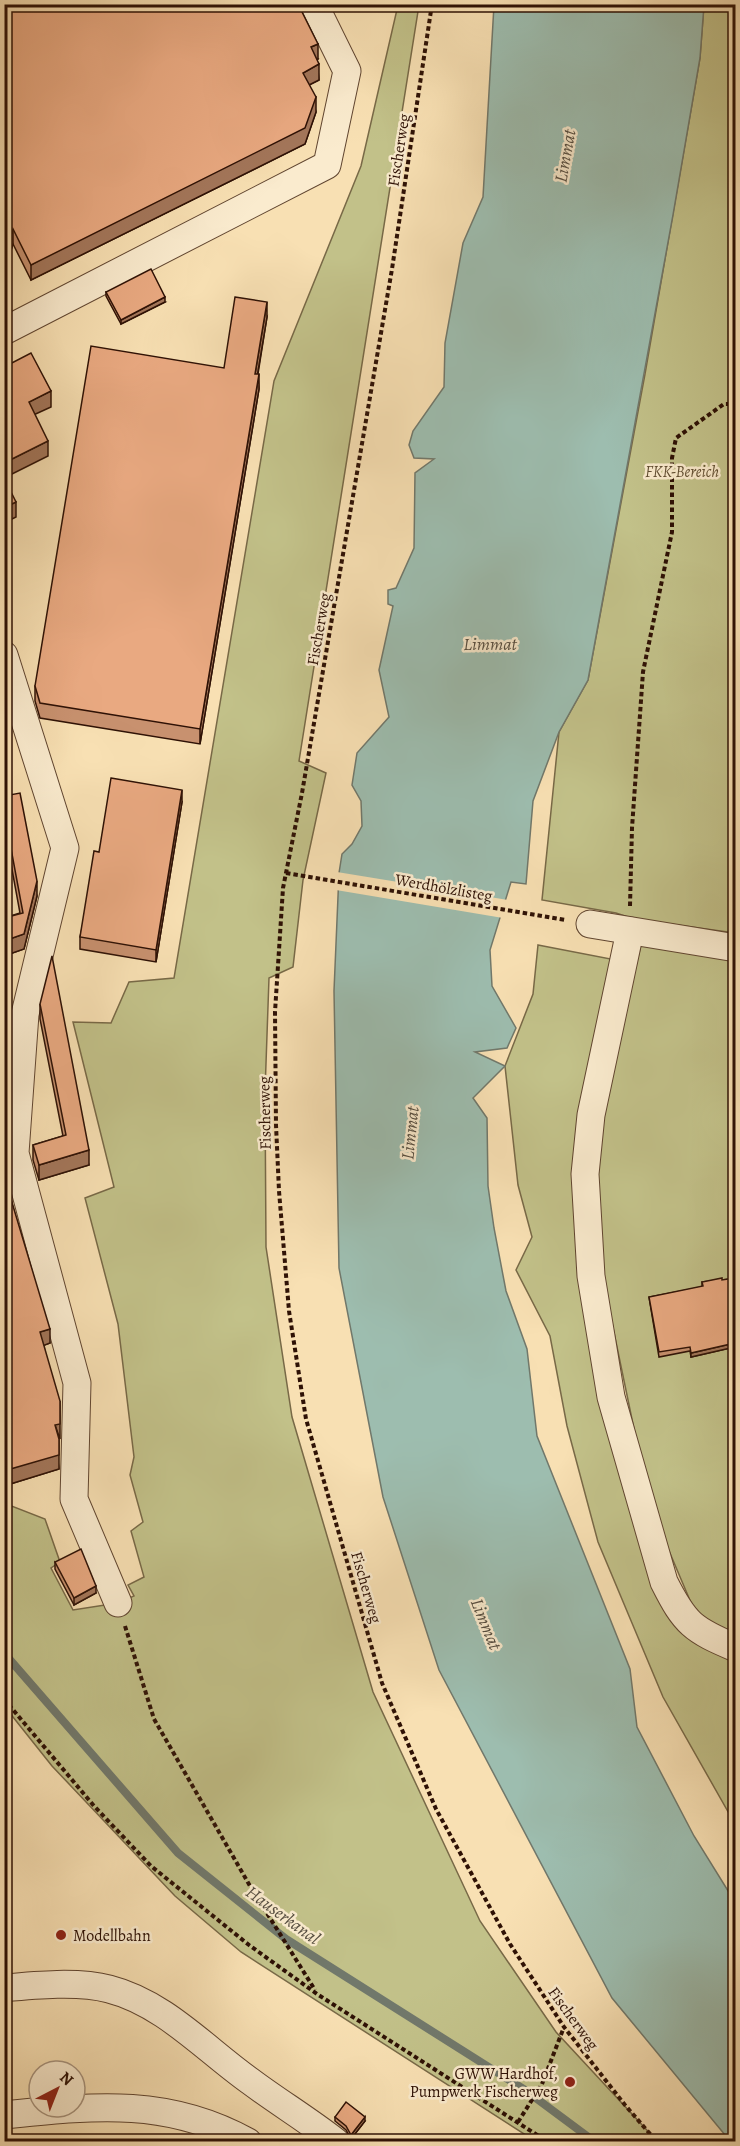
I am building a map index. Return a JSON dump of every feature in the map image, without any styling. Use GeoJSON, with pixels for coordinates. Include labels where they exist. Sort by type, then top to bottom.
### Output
{"type":"FeatureCollection","features":[{"type":"Feature","properties":{"kind":"street"},"geometry":{"type":"LineString","coordinates":[[4,331],[327,165],[347,71],[314,4]]}},
{"type":"Feature","properties":{"kind":"street"},"geometry":{"type":"LineString","coordinates":[[4,655],[65,848],[25,1014],[15,1153],[77,1383],[74,1499],[118,1603]]}},
{"type":"Feature","properties":{"kind":"street"},"geometry":{"type":"LineString","coordinates":[[590,924],[735,948]]}},
{"type":"Feature","properties":{"kind":"street"},"geometry":{"type":"LineString","coordinates":[[630,931],[591,1115],[585,1174],[591,1276],[611,1397],[664,1582],[676,1607],[691,1625],[710,1637],[735,1648]]}},
{"type":"Feature","properties":{"kind":"street"},"geometry":{"type":"LineString","coordinates":[[4,1988],[92,1986],[142,2001],[164,2014],[249,2081],[298,2113],[336,2142]]}},
{"type":"Feature","properties":{"kind":"street"},"geometry":{"type":"LineString","coordinates":[[4,2115],[118,2107],[172,2112],[226,2129],[248,2142]]}},
{"type":"Feature","properties":{"kind":"path","name":"Fischerweg"},"geometry":{"type":"LineString","coordinates":[[432,4],[388,292],[304,782],[283,888],[275,1012],[276,1125],[289,1311],[306,1419],[382,1683],[436,1809],[510,1944],[564,2027],[657,2142]]}},
{"type":"Feature","properties":{"kind":"path"},"geometry":{"type":"LineString","coordinates":[[630,931],[632,828],[643,672],[672,532],[672,458],[676,438],[724,404],[735,404]]}},
{"type":"Feature","properties":{"kind":"path","name":"Werdhölzlisteg"},"geometry":{"type":"LineString","coordinates":[[286,873],[590,924]]}},
{"type":"Feature","properties":{"kind":"path"},"geometry":{"type":"LineString","coordinates":[[118,1603],[154,1719],[250,1886],[317,1994]]}},
{"type":"Feature","properties":{"kind":"path"},"geometry":{"type":"LineString","coordinates":[[4,1699],[94,1806],[151,1866],[249,1945],[317,1994],[548,2142]]}},
{"type":"Feature","properties":{"kind":"path"},"geometry":{"type":"LineString","coordinates":[[518,2122],[542,2084],[564,2027]]}},
{"type":"Feature","properties":{"kind":"green space"},"geometry":{"type":"Polygon","coordinates":[[[398,5],[419,5],[299,761],[326,773],[303,880],[293,967],[269,978],[265,1092],[266,1247],[292,1417],[373,1692],[480,1921],[556,2032],[657,2141],[535,2141],[241,1952],[175,1896],[52,1766],[5,1707],[4,1503],[45,1519],[60,1562],[51,1568],[73,1610],[118,1603],[134,1596],[128,1585],[144,1577],[131,1531],[143,1522],[130,1475],[134,1457],[118,1324],[85,1198],[114,1187],[73,1022],[111,1023],[129,982],[174,978],[274,381],[361,166],[398,5]]]}},
{"type":"Feature","properties":{"kind":"green space","name":"FKK-Bereich"},"geometry":{"type":"Polygon","coordinates":[[[704,5],[735,5],[735,933],[634,919],[616,913],[542,900],[559,732],[588,680],[645,374],[700,58],[704,5]]]}},
{"type":"Feature","properties":{"kind":"green space"},"geometry":{"type":"Polygon","coordinates":[[[538,945],[616,960],[578,1160],[659,1585],[735,1655],[735,1824],[663,1697],[598,1542],[567,1426],[550,1336],[516,1270],[532,1237],[518,1185],[505,1066],[533,994],[538,945]]]}},
{"type":"Feature","properties":{"kind":"green space"},"geometry":{"type":"Polygon","coordinates":[[[641,945],[735,960],[735,1642],[700,1624],[650,1506],[606,1294],[591,1150],[641,945]]]}},
{"type":"Feature","properties":{"kind":"water","name":"Limmat"},"geometry":{"type":"Polygon","coordinates":[[[494,5],[704,5],[700,58],[588,680],[559,732],[533,801],[526,884],[511,882],[490,950],[492,986],[516,1028],[507,1048],[475,1052],[505,1066],[473,1098],[487,1118],[488,1186],[494,1228],[506,1291],[527,1349],[537,1436],[630,1669],[637,1727],[694,1836],[735,1902],[735,2141],[730,2141],[612,1998],[439,1670],[383,1497],[339,1268],[334,991],[339,873],[342,854],[352,844],[362,826],[361,801],[352,785],[357,753],[389,717],[379,670],[393,606],[388,604],[388,590],[396,588],[414,548],[415,473],[434,459],[414,458],[409,445],[413,431],[444,387],[445,343],[463,243],[483,197],[494,5]]]}},
{"type":"Feature","properties":{"kind":"pier"},"geometry":{"type":"Polygon","coordinates":[[[337,872],[508,900],[503,918],[336,890],[337,872]]]}},
{"type":"Feature","properties":{"kind":"building"},"geometry":{"type":"Polygon","coordinates":[[[4,4],[87,4],[87,8],[94,4],[298,4],[318,44],[311,47],[319,64],[303,73],[316,97],[305,128],[31,265],[13,229],[4,257],[4,4]]]}},
{"type":"Feature","properties":{"kind":"building"},"geometry":{"type":"Polygon","coordinates":[[[151,269],[165,297],[121,320],[106,292],[151,269]]]}},
{"type":"Feature","properties":{"kind":"building"},"geometry":{"type":"Polygon","coordinates":[[[235,297],[267,302],[255,374],[259,374],[200,729],[40,703],[35,686],[91,346],[224,368],[235,297]]]}},
{"type":"Feature","properties":{"kind":"building"},"geometry":{"type":"Polygon","coordinates":[[[31,353],[51,391],[29,402],[48,441],[4,463],[4,367],[31,353]]]}},
{"type":"Feature","properties":{"kind":"building"},"geometry":{"type":"Polygon","coordinates":[[[4,478],[16,502],[4,508],[4,478]]]}},
{"type":"Feature","properties":{"kind":"building"},"geometry":{"type":"Polygon","coordinates":[[[111,778],[182,790],[156,950],[80,937],[94,851],[99,852],[111,778]]]}},
{"type":"Feature","properties":{"kind":"building"},"geometry":{"type":"Polygon","coordinates":[[[20,793],[37,881],[24,934],[4,941],[4,918],[23,913],[4,811],[4,796],[20,793]]]}},
{"type":"Feature","properties":{"kind":"building"},"geometry":{"type":"Polygon","coordinates":[[[52,956],[89,1150],[39,1165],[33,1145],[66,1135],[40,1004],[52,956]]]}},
{"type":"Feature","properties":{"kind":"building"},"geometry":{"type":"Polygon","coordinates":[[[4,1160],[8,1174],[4,1176],[4,1160]]]}},
{"type":"Feature","properties":{"kind":"building"},"geometry":{"type":"Polygon","coordinates":[[[4,1176],[50,1329],[40,1332],[60,1401],[60,1424],[55,1425],[59,1439],[59,1455],[7,1470],[4,1462],[4,1176]]]}},
{"type":"Feature","properties":{"kind":"building"},"geometry":{"type":"Polygon","coordinates":[[[722,1278],[722,1280],[735,1278],[735,1343],[691,1353],[690,1347],[659,1352],[649,1297],[703,1286],[702,1282],[722,1278]]]}},
{"type":"Feature","properties":{"kind":"building"},"geometry":{"type":"Polygon","coordinates":[[[81,1549],[96,1586],[74,1598],[55,1562],[81,1549]]]}},
{"type":"Feature","properties":{"kind":"building"},"geometry":{"type":"Polygon","coordinates":[[[346,2102],[365,2117],[351,2135],[346,2126],[335,2117],[346,2102]]]}},
{"type":"Feature","properties":{"kind":"waterway","name":"Hauserkanal"},"geometry":{"type":"LineString","coordinates":[[4,1653],[178,1853],[286,1939],[525,2090],[595,2142]]}},
{"type":"Feature","properties":{"kind":"place","name":"Modellbahn"},"geometry":{"type":"Point","coordinates":[61,1935]}},
{"type":"Feature","properties":{"kind":"place","name":"GWW Hardhof, Pumpwerk Fischerweg"},"geometry":{"type":"Point","coordinates":[570,2082]}}]}
